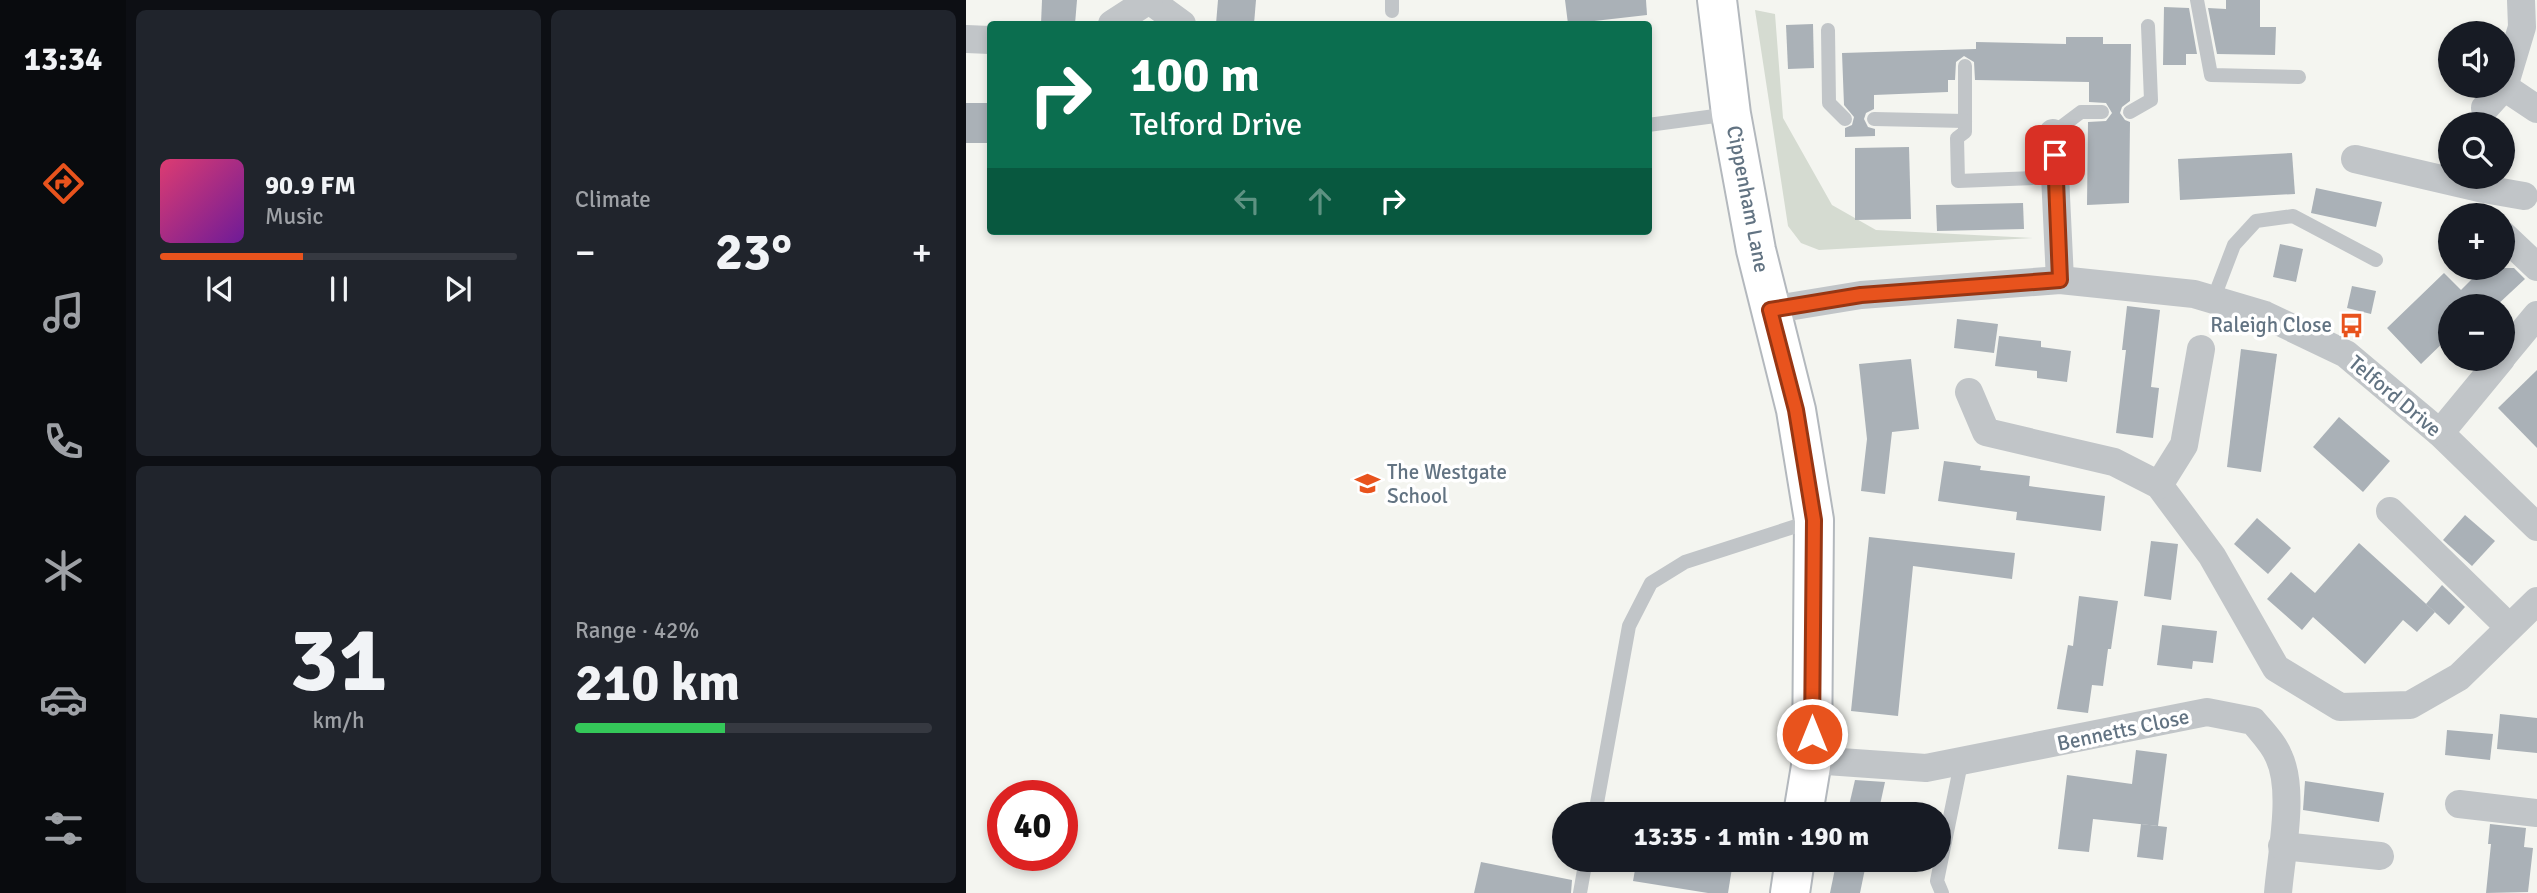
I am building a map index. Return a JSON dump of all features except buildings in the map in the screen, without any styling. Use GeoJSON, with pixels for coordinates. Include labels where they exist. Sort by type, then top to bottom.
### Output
{"type":"FeatureCollection","features":[{"type":"Feature","properties":{"kind":"street"},"geometry":{"type":"LineString","coordinates":[[1117,21],[1149,0],[1178,21]]}},
{"type":"Feature","properties":{"kind":"street","name":"Cippenham Lane"},"geometry":{"type":"LineString","coordinates":[[1717,0],[1731,114],[1756,250],[1796,410],[1814,520],[1812,761],[1805,802]]}},
{"type":"Feature","properties":{"kind":"street"},"geometry":{"type":"LineString","coordinates":[[2515,50],[2522,27],[2521,0]]}},
{"type":"Feature","properties":{"kind":"street"},"geometry":{"type":"LineString","coordinates":[[966,39],[987,40]]}},
{"type":"Feature","properties":{"kind":"street"},"geometry":{"type":"LineString","coordinates":[[2515,94],[2537,108]]}},
{"type":"Feature","properties":{"kind":"street"},"geometry":{"type":"LineString","coordinates":[[2485,108],[2494,98]]}},
{"type":"Feature","properties":{"kind":"street"},"geometry":{"type":"LineString","coordinates":[[2053,133],[2060,280]]}},
{"type":"Feature","properties":{"kind":"street"},"geometry":{"type":"LineString","coordinates":[[2355,159],[2486,202],[2524,196]]}},
{"type":"Feature","properties":{"kind":"street"},"geometry":{"type":"LineString","coordinates":[[2515,246],[2537,267]]}},
{"type":"Feature","properties":{"kind":"street","name":"Telford Drive"},"geometry":{"type":"LineString","coordinates":[[1770,310],[1861,295],[2060,280],[2194,294],[2265,315],[2346,354],[2440,433],[2537,527]]}},
{"type":"Feature","properties":{"kind":"street"},"geometry":{"type":"LineString","coordinates":[[2515,342],[2537,315]]}},
{"type":"Feature","properties":{"kind":"street"},"geometry":{"type":"LineString","coordinates":[[2160,485],[2184,445],[2201,349]]}},
{"type":"Feature","properties":{"kind":"street"},"geometry":{"type":"LineString","coordinates":[[2440,433],[2491,371]]}},
{"type":"Feature","properties":{"kind":"street"},"geometry":{"type":"LineString","coordinates":[[1969,392],[1986,432],[2115,461],[2160,485],[2213,556],[2276,668],[2340,707],[2410,705],[2459,677],[2537,601]]}},
{"type":"Feature","properties":{"kind":"street"},"geometry":{"type":"LineString","coordinates":[[2390,512],[2509,627]]}},
{"type":"Feature","properties":{"kind":"street","name":"Bennetts Close"},"geometry":{"type":"LineString","coordinates":[[1812,761],[1926,768],[2207,712],[2253,721],[2278,754],[2285,772],[2287,792],[2278,893]]}},
{"type":"Feature","properties":{"kind":"street"},"geometry":{"type":"LineString","coordinates":[[2459,804],[2537,813]]}},
{"type":"Feature","properties":{"kind":"street"},"geometry":{"type":"LineString","coordinates":[[2282,846],[2380,856]]}},
{"type":"Feature","properties":{"kind":"street"},"geometry":{"type":"LineString","coordinates":[[1790,893],[1794,872]]}},
{"type":"Feature","properties":{"kind":"lane"},"geometry":{"type":"LineString","coordinates":[[2197,0],[2211,75],[2299,77]]}},
{"type":"Feature","properties":{"kind":"lane"},"geometry":{"type":"LineString","coordinates":[[2130,112],[2151,100],[2148,26]]}},
{"type":"Feature","properties":{"kind":"lane"},"geometry":{"type":"LineString","coordinates":[[1828,30],[1829,103],[1845,119]]}},
{"type":"Feature","properties":{"kind":"lane"},"geometry":{"type":"LineString","coordinates":[[1965,66],[1965,132],[1957,138],[1958,181],[2056,177]]}},
{"type":"Feature","properties":{"kind":"lane"},"geometry":{"type":"LineString","coordinates":[[2053,133],[2081,113],[2102,112]]}},
{"type":"Feature","properties":{"kind":"lane"},"geometry":{"type":"LineString","coordinates":[[1652,124],[1731,114]]}},
{"type":"Feature","properties":{"kind":"lane"},"geometry":{"type":"LineString","coordinates":[[1874,119],[1965,121]]}},
{"type":"Feature","properties":{"kind":"lane"},"geometry":{"type":"LineString","coordinates":[[2213,300],[2234,244],[2256,221],[2292,216],[2376,260]]}},
{"type":"Feature","properties":{"kind":"lane"},"geometry":{"type":"LineString","coordinates":[[1597,802],[1629,626],[1651,583],[1685,562],[1814,520]]}},
{"type":"Feature","properties":{"kind":"lane"},"geometry":{"type":"LineString","coordinates":[[1942,893],[1937,881],[1961,763]]}},
{"type":"Feature","properties":{"kind":"lane"},"geometry":{"type":"LineString","coordinates":[[1580,893],[1584,872]]}},
{"type":"Feature","properties":{"kind":"shaded area"},"geometry":{"type":"Polygon","coordinates":[[[1755,10],[1775,14],[1783,118],[1832,205],[1876,230],[2033,238],[1819,250],[1801,243],[1788,226],[1755,10]]]}},
{"type":"Feature","properties":{"kind":"place","name":"Raleigh Close"},"geometry":{"type":"Point","coordinates":[2352,325]}},
{"type":"Feature","properties":{"kind":"place","name":"The Westgate School"},"geometry":{"type":"Point","coordinates":[1367,484]}},
{"type":"Feature","properties":{"kind":"route"},"geometry":{"type":"LineString","coordinates":[[1812,734],[1814,520],[1796,410],[1770,310],[1861,295],[2060,280],[2055,155]]}}]}
